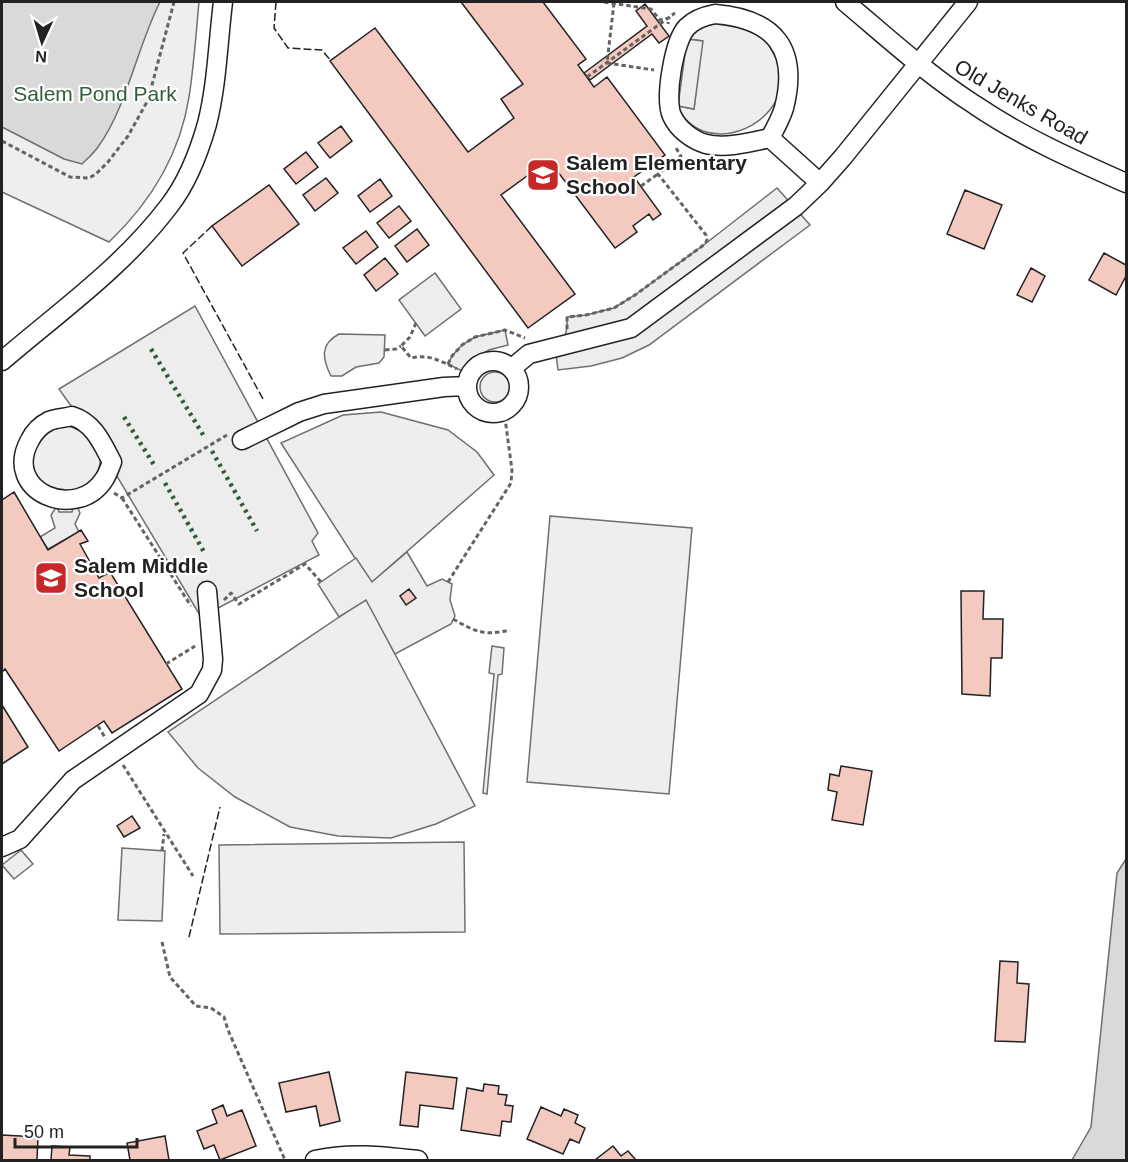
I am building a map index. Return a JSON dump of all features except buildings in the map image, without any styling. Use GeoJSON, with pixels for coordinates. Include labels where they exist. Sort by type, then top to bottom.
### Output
{"type":"FeatureCollection","features":[{"type":"Feature","properties":{"kind":"street"},"geometry":{"type":"LineString","coordinates":[[2,361],[118,263],[170,206],[186,178],[207,122],[213,92],[223,2]]}},
{"type":"Feature","properties":{"kind":"street","name":"Old Jenks Road"},"geometry":{"type":"LineString","coordinates":[[845,2],[917,63],[975,106],[1065,156],[1126,183]]}},
{"type":"Feature","properties":{"kind":"street"},"geometry":{"type":"LineString","coordinates":[[512,368],[529,354],[631,328],[794,207],[820,183],[968,2]]}},
{"type":"Feature","properties":{"kind":"street"},"geometry":{"type":"LineString","coordinates":[[715,14],[738,15],[756,23],[775,36],[787,59],[788,86],[784,110],[770,138],[737,145],[707,145],[681,131],[671,114],[670,91],[673,61],[686,28],[700,17],[715,14]]}},
{"type":"Feature","properties":{"kind":"street"},"geometry":{"type":"LineString","coordinates":[[770,138],[820,183]]}},
{"type":"Feature","properties":{"kind":"street"},"geometry":{"type":"LineString","coordinates":[[242,440],[299,412],[324,404],[444,387],[468,380],[480,364],[488,361],[497,361],[512,368],[520,384],[519,392],[516,400],[504,411],[494,413],[478,408],[472,402],[468,380]]}},
{"type":"Feature","properties":{"kind":"street"},"geometry":{"type":"LineString","coordinates":[[72,416],[94,430],[112,462],[104,480],[90,492],[63,501],[52,499],[36,490],[27,478],[22,461],[26,447],[35,432],[49,421],[72,416]]}},
{"type":"Feature","properties":{"kind":"street"},"geometry":{"type":"LineString","coordinates":[[2,847],[20,838],[73,780],[199,694],[212,670],[212,636],[207,591]]}},
{"type":"Feature","properties":{"kind":"street"},"geometry":{"type":"LineString","coordinates":[[315,1161],[347,1155],[367,1155],[418,1161]]}},
{"type":"Feature","properties":{"kind":"path"},"geometry":{"type":"LineString","coordinates":[[2,141],[70,177],[89,178],[96,174],[128,136],[144,108],[153,83],[174,2]]}},
{"type":"Feature","properties":{"kind":"path"},"geometry":{"type":"LineString","coordinates":[[604,2],[651,9],[660,20],[669,18]]}},
{"type":"Feature","properties":{"kind":"path"},"geometry":{"type":"LineString","coordinates":[[607,63],[614,3]]}},
{"type":"Feature","properties":{"kind":"path"},"geometry":{"type":"LineString","coordinates":[[587,77],[682,8]]}},
{"type":"Feature","properties":{"kind":"path"},"geometry":{"type":"LineString","coordinates":[[667,27],[669,18]]}},
{"type":"Feature","properties":{"kind":"path"},"geometry":{"type":"LineString","coordinates":[[607,63],[659,70]]}},
{"type":"Feature","properties":{"kind":"path"},"geometry":{"type":"LineString","coordinates":[[641,186],[681,156],[676,148]]}},
{"type":"Feature","properties":{"kind":"path"},"geometry":{"type":"LineString","coordinates":[[565,336],[567,317],[614,308],[705,244],[707,240],[705,235],[658,174]]}},
{"type":"Feature","properties":{"kind":"path"},"geometry":{"type":"LineString","coordinates":[[385,350],[401,346],[410,337],[416,323]]}},
{"type":"Feature","properties":{"kind":"path"},"geometry":{"type":"LineString","coordinates":[[448,364],[462,345],[475,337],[505,330],[533,341]]}},
{"type":"Feature","properties":{"kind":"path"},"geometry":{"type":"LineString","coordinates":[[401,346],[411,358],[421,355],[432,356],[448,364],[468,380]]}},
{"type":"Feature","properties":{"kind":"path"},"geometry":{"type":"LineString","coordinates":[[448,582],[511,483],[512,470],[504,411]]}},
{"type":"Feature","properties":{"kind":"path"},"geometry":{"type":"LineString","coordinates":[[122,498],[215,442]]}},
{"type":"Feature","properties":{"kind":"path"},"geometry":{"type":"LineString","coordinates":[[105,493],[114,493],[122,498],[194,610]]}},
{"type":"Feature","properties":{"kind":"path"},"geometry":{"type":"LineString","coordinates":[[222,604],[226,596],[231,593],[240,604],[305,564],[321,582]]}},
{"type":"Feature","properties":{"kind":"path"},"geometry":{"type":"LineString","coordinates":[[453,620],[477,633],[494,634],[510,630]]}},
{"type":"Feature","properties":{"kind":"path"},"geometry":{"type":"LineString","coordinates":[[166,664],[212,636]]}},
{"type":"Feature","properties":{"kind":"path"},"geometry":{"type":"LineString","coordinates":[[98,726],[193,876]]}},
{"type":"Feature","properties":{"kind":"path"},"geometry":{"type":"LineString","coordinates":[[162,851],[165,832]]}},
{"type":"Feature","properties":{"kind":"path"},"geometry":{"type":"LineString","coordinates":[[162,942],[170,977],[196,1006],[211,1008],[224,1017],[285,1161]]}},
{"type":"Feature","properties":{"kind":"green space","name":"Salem Pond Park"},"geometry":{"type":"Polygon","coordinates":[[[2,2],[199,2],[189,97],[185,118],[171,158],[138,211],[109,242],[2,192],[2,2]]]}},
{"type":"Feature","properties":{"kind":"green space"},"geometry":{"type":"Polygon","coordinates":[[[728,22],[751,29],[769,45],[780,67],[781,87],[768,112],[758,121],[745,129],[717,134],[703,131],[691,124],[682,115],[678,106],[694,109],[702,41],[687,39],[700,28],[728,22]]]}},
{"type":"Feature","properties":{"kind":"green space"},"geometry":{"type":"Polygon","coordinates":[[[339,334],[385,335],[384,357],[379,363],[356,367],[342,376],[331,376],[324,352],[328,342],[339,334]]]}},
{"type":"Feature","properties":{"kind":"green space"},"geometry":{"type":"Polygon","coordinates":[[[495,372],[505,377],[510,387],[505,397],[495,402],[485,397],[480,387],[485,377],[495,372]]]}},
{"type":"Feature","properties":{"kind":"green space"},"geometry":{"type":"Polygon","coordinates":[[[381,412],[448,430],[477,452],[494,475],[371,583],[281,443],[343,415],[381,412]]]}},
{"type":"Feature","properties":{"kind":"green space"},"geometry":{"type":"Polygon","coordinates":[[[68,426],[89,438],[98,451],[100,459],[95,477],[79,492],[46,489],[32,470],[32,453],[40,439],[52,430],[68,426]]]}},
{"type":"Feature","properties":{"kind":"green space"},"geometry":{"type":"Polygon","coordinates":[[[550,516],[692,528],[669,794],[527,782],[550,516]]]}},
{"type":"Feature","properties":{"kind":"green space"},"geometry":{"type":"Polygon","coordinates":[[[366,599],[475,806],[436,824],[391,838],[338,836],[290,827],[235,797],[198,768],[168,732],[366,599]]]}},
{"type":"Feature","properties":{"kind":"green space"},"geometry":{"type":"Polygon","coordinates":[[[492,646],[504,648],[502,674],[498,675],[487,794],[483,793],[494,674],[489,673],[492,646]]]}},
{"type":"Feature","properties":{"kind":"green space"},"geometry":{"type":"Polygon","coordinates":[[[464,842],[465,932],[220,934],[219,845],[464,842]]]}},
{"type":"Feature","properties":{"kind":"green space"},"geometry":{"type":"Polygon","coordinates":[[[122,848],[165,851],[162,921],[118,920],[122,848]]]}},
{"type":"Feature","properties":{"kind":"green space"},"geometry":{"type":"Polygon","coordinates":[[[21,850],[33,864],[14,879],[2,865],[21,850]]]}},
{"type":"Feature","properties":{"kind":"shaded area"},"geometry":{"type":"Polygon","coordinates":[[[2,2],[160,2],[117,114],[98,147],[82,164],[64,159],[2,127],[2,2]]]}},
{"type":"Feature","properties":{"kind":"shaded area"},"geometry":{"type":"Polygon","coordinates":[[[687,39],[703,41],[694,109],[678,106],[687,39]]]}},
{"type":"Feature","properties":{"kind":"shaded area"},"geometry":{"type":"Polygon","coordinates":[[[777,188],[810,225],[649,345],[622,358],[591,366],[558,370],[554,338],[565,336],[567,317],[614,308],[705,244],[777,188]]]}},
{"type":"Feature","properties":{"kind":"shaded area"},"geometry":{"type":"Polygon","coordinates":[[[435,273],[461,309],[425,336],[399,300],[435,273]]]}},
{"type":"Feature","properties":{"kind":"shaded area"},"geometry":{"type":"Polygon","coordinates":[[[195,306],[318,533],[312,541],[319,555],[201,617],[96,441],[59,389],[195,306]]]}},
{"type":"Feature","properties":{"kind":"shaded area"},"geometry":{"type":"Polygon","coordinates":[[[505,330],[508,345],[489,350],[468,362],[462,371],[448,364],[462,345],[475,337],[505,330]]]}},
{"type":"Feature","properties":{"kind":"shaded area"},"geometry":{"type":"Polygon","coordinates":[[[57,506],[59,512],[72,512],[73,507],[77,506],[80,513],[75,524],[79,532],[48,549],[40,537],[55,528],[51,515],[57,506]]]}},
{"type":"Feature","properties":{"kind":"shaded area"},"geometry":{"type":"Polygon","coordinates":[[[407,552],[427,586],[442,579],[452,584],[450,600],[455,616],[451,624],[395,654],[366,600],[339,617],[318,584],[356,558],[372,582],[407,552]]]}},
{"type":"Feature","properties":{"kind":"shaded area"},"geometry":{"type":"Polygon","coordinates":[[[1126,859],[1126,1160],[1072,1160],[1091,1127],[1117,873],[1126,859]]]}},
{"type":"Feature","properties":{"kind":"hedge"},"geometry":{"type":"LineString","coordinates":[[151,349],[205,438]]}},
{"type":"Feature","properties":{"kind":"hedge"},"geometry":{"type":"LineString","coordinates":[[124,417],[156,468]]}},
{"type":"Feature","properties":{"kind":"hedge"},"geometry":{"type":"LineString","coordinates":[[212,451],[257,531]]}},
{"type":"Feature","properties":{"kind":"hedge"},"geometry":{"type":"LineString","coordinates":[[165,483],[204,552]]}},
{"type":"Feature","properties":{"kind":"fence"},"geometry":{"type":"LineString","coordinates":[[276,2],[274,28],[288,48],[322,50],[331,61]]}},
{"type":"Feature","properties":{"kind":"fence"},"geometry":{"type":"LineString","coordinates":[[212,226],[183,253],[263,399]]}},
{"type":"Feature","properties":{"kind":"fence"},"geometry":{"type":"LineString","coordinates":[[189,937],[220,807]]}},
{"type":"Feature","properties":{"kind":"place","name":"Salem Elementary School"},"geometry":{"type":"Point","coordinates":[543,175]}},
{"type":"Feature","properties":{"kind":"place","name":"Salem Middle School"},"geometry":{"type":"Point","coordinates":[51,578]}}]}
